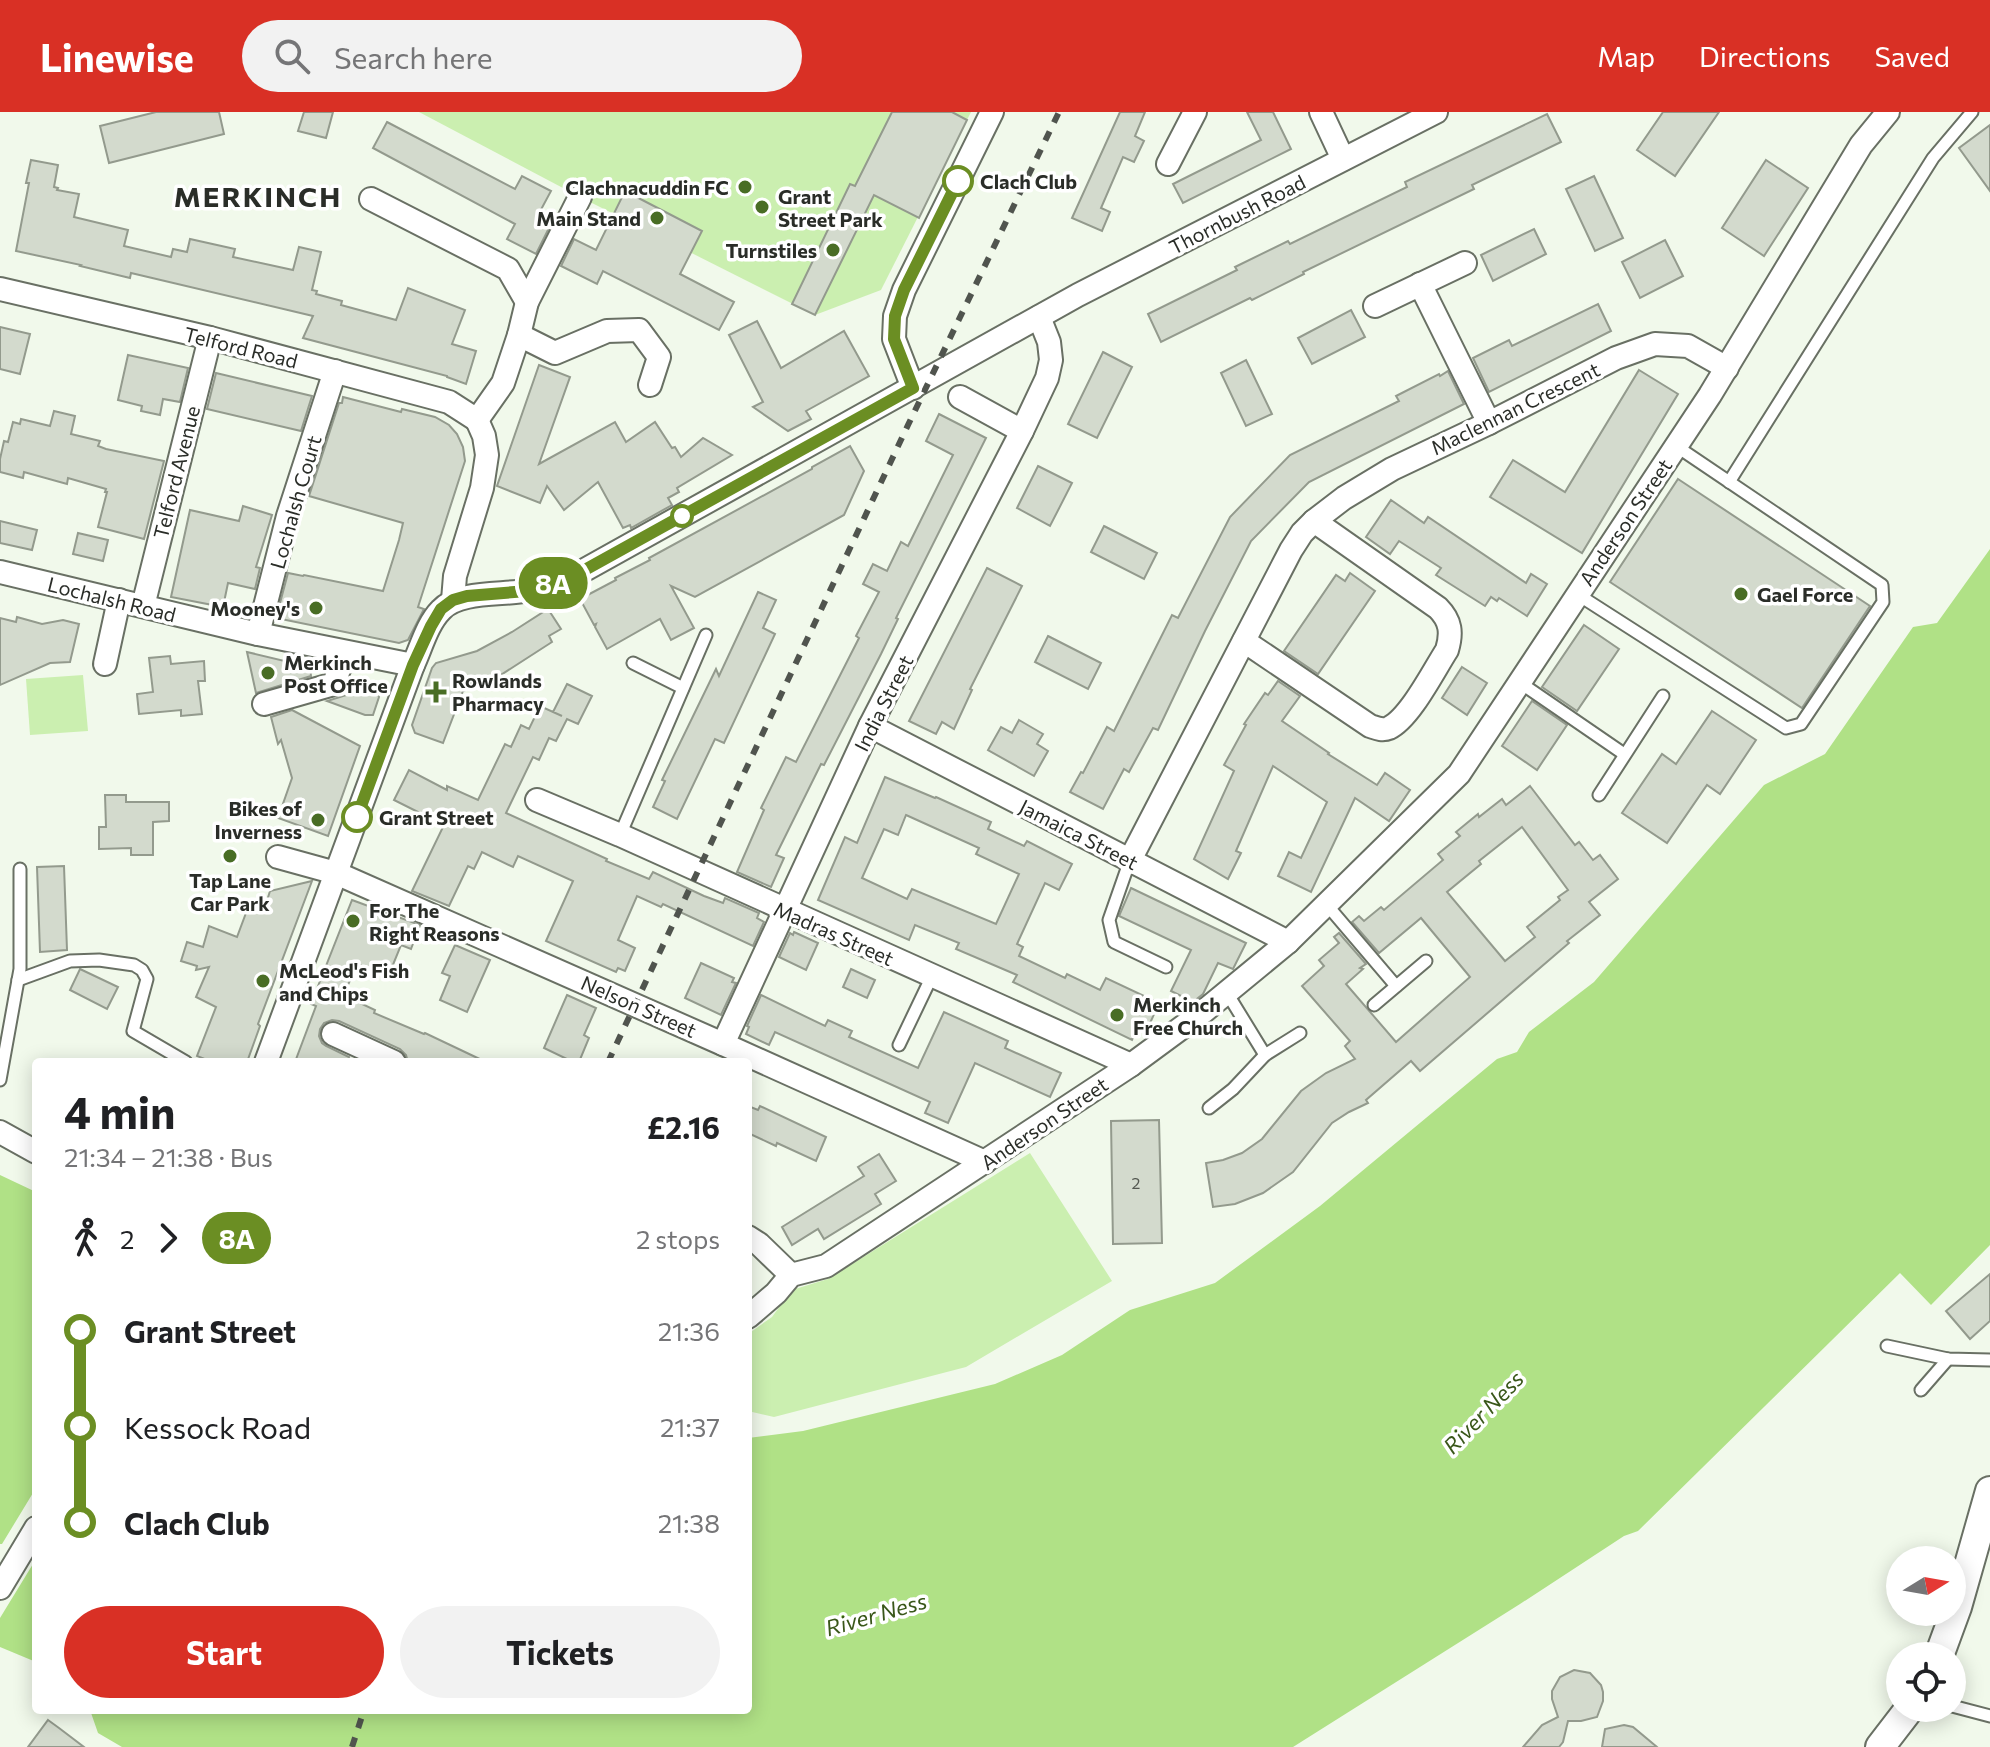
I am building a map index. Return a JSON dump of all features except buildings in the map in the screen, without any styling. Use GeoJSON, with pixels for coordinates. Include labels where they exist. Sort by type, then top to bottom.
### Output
{"type":"FeatureCollection","features":[{"type":"Feature","properties":{"kind":"street"},"geometry":{"type":"LineString","coordinates":[[913,388],[894,339],[895,316],[904,290],[992,112]]}},
{"type":"Feature","properties":{"kind":"street"},"geometry":{"type":"LineString","coordinates":[[1168,164],[1195,112]]}},
{"type":"Feature","properties":{"kind":"street"},"geometry":{"type":"LineString","coordinates":[[1321,112],[1343,159]]}},
{"type":"Feature","properties":{"kind":"street","name":"Thornbush Road"},"geometry":{"type":"LineString","coordinates":[[453,600],[527,591],[572,577],[1039,317],[1436,112]]}},
{"type":"Feature","properties":{"kind":"street","name":"Anderson Street"},"geometry":{"type":"LineString","coordinates":[[791,1275],[826,1266],[1131,1065],[1227,993],[1288,942],[1459,774],[1727,368],[1861,145],[1888,112]]}},
{"type":"Feature","properties":{"kind":"street"},"geometry":{"type":"LineString","coordinates":[[267,1058],[413,665],[441,609],[453,600],[455,576],[482,488],[487,455],[477,420],[503,383],[527,302],[580,197]]}},
{"type":"Feature","properties":{"kind":"street"},"geometry":{"type":"LineString","coordinates":[[371,199],[508,269],[527,302]]}},
{"type":"Feature","properties":{"kind":"street"},"geometry":{"type":"LineString","coordinates":[[1375,306],[1465,263]]}},
{"type":"Feature","properties":{"kind":"street"},"geometry":{"type":"LineString","coordinates":[[1420,284],[1489,423]]}},
{"type":"Feature","properties":{"kind":"street","name":"Telford Road"},"geometry":{"type":"LineString","coordinates":[[0,289],[210,338],[449,402],[477,420]]}},
{"type":"Feature","properties":{"kind":"street"},"geometry":{"type":"LineString","coordinates":[[960,397],[1022,431],[1047,378],[1051,360],[1049,342],[1039,317]]}},
{"type":"Feature","properties":{"kind":"street"},"geometry":{"type":"LineString","coordinates":[[519,335],[555,353],[607,331],[639,330],[659,357],[650,385]]}},
{"type":"Feature","properties":{"kind":"street","name":"Telford Avenue"},"geometry":{"type":"LineString","coordinates":[[143,606],[210,338]]}},
{"type":"Feature","properties":{"kind":"street","name":"Maclennan Crescent"},"geometry":{"type":"LineString","coordinates":[[1130,860],[1291,550],[1314,521],[1344,498],[1392,469],[1616,358],[1655,344],[1688,346],[1727,368]]}},
{"type":"Feature","properties":{"kind":"street","name":"Lochalsh Court"},"geometry":{"type":"LineString","coordinates":[[258,634],[288,516],[335,371]]}},
{"type":"Feature","properties":{"kind":"street","name":"India Street"},"geometry":{"type":"LineString","coordinates":[[723,1044],[870,726],[1022,431]]}},
{"type":"Feature","properties":{"kind":"street"},"geometry":{"type":"LineString","coordinates":[[1244,641],[1370,726],[1380,729],[1389,728],[1408,712],[1447,650],[1450,626],[1438,608],[1314,521]]}},
{"type":"Feature","properties":{"kind":"street","name":"Lochalsh Road"},"geometry":{"type":"LineString","coordinates":[[0,572],[258,634],[413,665]]}},
{"type":"Feature","properties":{"kind":"street"},"geometry":{"type":"LineString","coordinates":[[105,664],[119,600]]}},
{"type":"Feature","properties":{"kind":"street"},"geometry":{"type":"LineString","coordinates":[[264,704],[334,684],[345,652]]}},
{"type":"Feature","properties":{"kind":"street","name":"Jamaica Street"},"geometry":{"type":"LineString","coordinates":[[870,726],[1288,942]]}},
{"type":"Feature","properties":{"kind":"street","name":"Madras Street"},"geometry":{"type":"LineString","coordinates":[[537,800],[1131,1065]]}},
{"type":"Feature","properties":{"kind":"street","name":"Nelson Street"},"geometry":{"type":"LineString","coordinates":[[278,857],[336,873],[985,1162]]}},
{"type":"Feature","properties":{"kind":"street"},"geometry":{"type":"LineString","coordinates":[[333,1034],[385,1058]]}},
{"type":"Feature","properties":{"kind":"street"},"geometry":{"type":"LineString","coordinates":[[0,1132],[32,1150]]}},
{"type":"Feature","properties":{"kind":"street"},"geometry":{"type":"LineString","coordinates":[[752,1240],[791,1275],[752,1314]]}},
{"type":"Feature","properties":{"kind":"street"},"geometry":{"type":"LineString","coordinates":[[1944,1642],[1990,1491]]}},
{"type":"Feature","properties":{"kind":"street"},"geometry":{"type":"LineString","coordinates":[[0,1588],[32,1535]]}},
{"type":"Feature","properties":{"kind":"street"},"geometry":{"type":"LineString","coordinates":[[1880,1747],[1899,1722]]}},
{"type":"Feature","properties":{"kind":"lane"},"geometry":{"type":"LineString","coordinates":[[1729,482],[1933,158],[1972,112]]}},
{"type":"Feature","properties":{"kind":"lane"},"geometry":{"type":"LineString","coordinates":[[1577,594],[1786,728],[1801,724],[1883,602],[1882,585],[1676,446]]}},
{"type":"Feature","properties":{"kind":"lane"},"geometry":{"type":"LineString","coordinates":[[620,835],[706,635]]}},
{"type":"Feature","properties":{"kind":"lane"},"geometry":{"type":"LineString","coordinates":[[633,663],[683,688]]}},
{"type":"Feature","properties":{"kind":"lane"},"geometry":{"type":"LineString","coordinates":[[1519,682],[1624,754]]}},
{"type":"Feature","properties":{"kind":"lane"},"geometry":{"type":"LineString","coordinates":[[1599,795],[1663,696]]}},
{"type":"Feature","properties":{"kind":"lane"},"geometry":{"type":"LineString","coordinates":[[1130,860],[1109,920],[1114,942],[1166,967]]}},
{"type":"Feature","properties":{"kind":"lane"},"geometry":{"type":"LineString","coordinates":[[0,1080],[20,969],[20,869]]}},
{"type":"Feature","properties":{"kind":"lane"},"geometry":{"type":"LineString","coordinates":[[1327,905],[1396,986]]}},
{"type":"Feature","properties":{"kind":"lane"},"geometry":{"type":"LineString","coordinates":[[18,980],[70,961],[99,960],[134,965],[142,970],[147,979],[133,1031],[179,1058]]}},
{"type":"Feature","properties":{"kind":"lane"},"geometry":{"type":"LineString","coordinates":[[1374,1005],[1426,961]]}},
{"type":"Feature","properties":{"kind":"lane"},"geometry":{"type":"LineString","coordinates":[[899,1045],[932,976]]}},
{"type":"Feature","properties":{"kind":"lane"},"geometry":{"type":"LineString","coordinates":[[1227,993],[1265,1055]]}},
{"type":"Feature","properties":{"kind":"lane"},"geometry":{"type":"LineString","coordinates":[[1209,1108],[1233,1089],[1265,1055],[1300,1033]]}},
{"type":"Feature","properties":{"kind":"lane"},"geometry":{"type":"LineString","coordinates":[[1887,1346],[1948,1359],[1990,1360]]}},
{"type":"Feature","properties":{"kind":"lane"},"geometry":{"type":"LineString","coordinates":[[1921,1390],[1948,1359]]}},
{"type":"Feature","properties":{"kind":"lane"},"geometry":{"type":"LineString","coordinates":[[1966,1710],[1990,1716]]}},
{"type":"Feature","properties":{"kind":"shaded area","name":"Grant Street Park"},"geometry":{"type":"Polygon","coordinates":[[[419,112],[971,112],[881,290],[815,315],[419,112]]]}},
{"type":"Feature","properties":{"kind":"shaded area"},"geometry":{"type":"Polygon","coordinates":[[[83,675],[88,731],[30,735],[26,679],[83,675]]]}},
{"type":"Feature","properties":{"kind":"shaded area"},"geometry":{"type":"Polygon","coordinates":[[[1030,1153],[1112,1281],[966,1367],[774,1417],[752,1412],[752,1331],[772,1317],[795,1289],[828,1279],[1030,1153]]]}},
{"type":"Feature","properties":{"kind":"water","name":"River Ness"},"geometry":{"type":"Polygon","coordinates":[[[1990,549],[1990,1245],[1931,1305],[1900,1273],[1638,1531],[1624,1536],[1293,1747],[122,1747],[98,1733],[91,1714],[752,1714],[752,1437],[803,1431],[995,1384],[1062,1355],[1130,1310],[1215,1283],[1320,1206],[1497,1059],[1517,1052],[1529,1032],[1594,982],[1764,785],[1825,754],[1913,627],[1937,623],[1990,549]]]}},
{"type":"Feature","properties":{"kind":"water"},"geometry":{"type":"Polygon","coordinates":[[[0,1175],[32,1190],[32,1660],[0,1647],[0,1175]]]}},
{"type":"Feature","properties":{"kind":"pier"},"geometry":{"type":"Polygon","coordinates":[[[32,1495],[32,1566],[0,1618],[0,1544],[32,1495]]]}},
{"type":"Feature","properties":{"kind":"railway"},"geometry":{"type":"LineString","coordinates":[[610,1058],[1059,112]]}},
{"type":"Feature","properties":{"kind":"railway"},"geometry":{"type":"LineString","coordinates":[[352,1747],[363,1714]]}},
{"type":"Feature","properties":{"kind":"bus line","name":"8A"},"geometry":{"type":"LineString","coordinates":[[357,817],[413,665],[441,609],[453,600],[467,596],[527,591],[572,577],[913,388],[894,339],[895,316],[904,290],[958,181]]}},
{"type":"Feature","properties":{"kind":"place","name":"Clach Club"},"geometry":{"type":"Point","coordinates":[958,181]}},
{"type":"Feature","properties":{"kind":"place","name":"Clachnacuddin FC"},"geometry":{"type":"Point","coordinates":[745,187]}},
{"type":"Feature","properties":{"kind":"place","name":"Grant Street Park"},"geometry":{"type":"Point","coordinates":[762,207]}},
{"type":"Feature","properties":{"kind":"place","name":"Main Stand"},"geometry":{"type":"Point","coordinates":[657,218]}},
{"type":"Feature","properties":{"kind":"place","name":"Turnstiles"},"geometry":{"type":"Point","coordinates":[833,250]}},
{"type":"Feature","properties":{"kind":"place","name":"Gael Force"},"geometry":{"type":"Point","coordinates":[1741,594]}},
{"type":"Feature","properties":{"kind":"place","name":"Mooney's"},"geometry":{"type":"Point","coordinates":[316,608]}},
{"type":"Feature","properties":{"kind":"place","name":"Merkinch Post Office"},"geometry":{"type":"Point","coordinates":[268,673]}},
{"type":"Feature","properties":{"kind":"place","name":"Rowlands Pharmacy"},"geometry":{"type":"Point","coordinates":[436,692]}},
{"type":"Feature","properties":{"kind":"place","name":"Grant Street"},"geometry":{"type":"Point","coordinates":[357,817]}},
{"type":"Feature","properties":{"kind":"place","name":"Bikes of Inverness"},"geometry":{"type":"Point","coordinates":[318,820]}},
{"type":"Feature","properties":{"kind":"place","name":"Tap Lane Car Park"},"geometry":{"type":"Point","coordinates":[230,856]}},
{"type":"Feature","properties":{"kind":"place","name":"For The Right Reasons"},"geometry":{"type":"Point","coordinates":[353,921]}},
{"type":"Feature","properties":{"kind":"place","name":"McLeod's Fish and Chips"},"geometry":{"type":"Point","coordinates":[263,981]}},
{"type":"Feature","properties":{"kind":"place","name":"Merkinch Free Church"},"geometry":{"type":"Point","coordinates":[1117,1015]}},
{"type":"Feature","properties":{"kind":"district","name":"MERKINCH"},"geometry":{"type":"Point","coordinates":[258,196]}}]}
